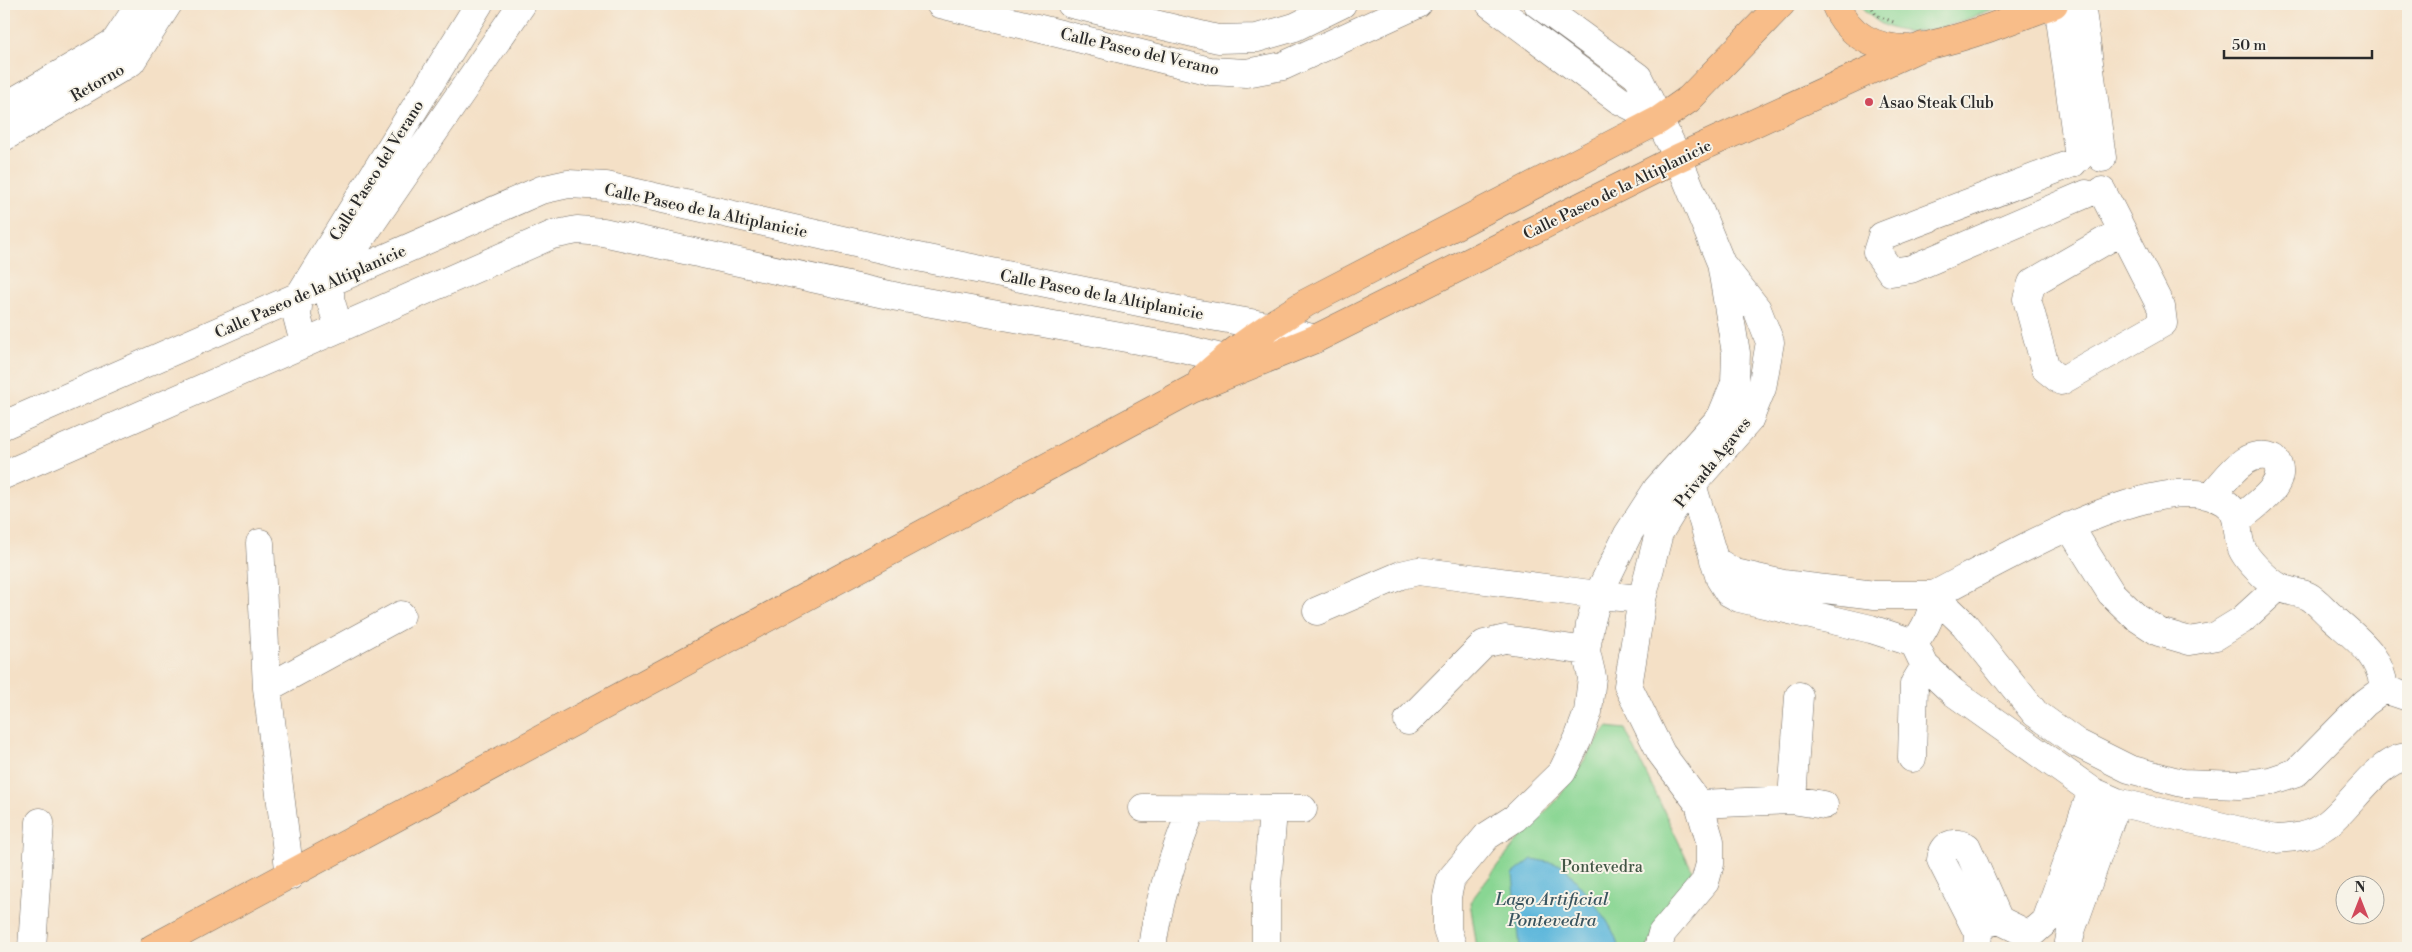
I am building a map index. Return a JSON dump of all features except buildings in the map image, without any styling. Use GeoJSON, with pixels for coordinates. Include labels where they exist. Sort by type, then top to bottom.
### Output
{"type":"FeatureCollection","features":[{"type":"Feature","properties":{"kind":"main road"},"geometry":{"type":"LineString","coordinates":[[153,948],[290,876],[1192,389],[1225,358],[1268,326],[1306,303],[1660,120],[1689,99],[1782,4]]}},
{"type":"Feature","properties":{"kind":"main road"},"geometry":{"type":"LineString","coordinates":[[1835,4],[1840,15],[1857,35],[1883,46],[1910,50],[1952,40],[2056,4]]}},
{"type":"Feature","properties":{"kind":"main road","name":"Calle Paseo de la Altiplanicie"},"geometry":{"type":"LineString","coordinates":[[1192,389],[1315,339],[1678,158],[1923,46]]}},
{"type":"Feature","properties":{"kind":"street"},"geometry":{"type":"LineString","coordinates":[[4,107],[115,42],[140,4]]}},
{"type":"Feature","properties":{"kind":"street","name":"Retorno"},"geometry":{"type":"LineString","coordinates":[[4,137],[132,62],[168,4]]}},
{"type":"Feature","properties":{"kind":"street","name":"Calle Paseo del Verano"},"geometry":{"type":"LineString","coordinates":[[299,296],[479,4]]}},
{"type":"Feature","properties":{"kind":"street","name":"Calle Paseo del Verano"},"geometry":{"type":"LineString","coordinates":[[940,4],[1210,70],[1246,73],[1283,66],[1418,4]]}},
{"type":"Feature","properties":{"kind":"street","name":"Calle Paseo del Verano"},"geometry":{"type":"LineString","coordinates":[[1076,5],[1218,39],[1257,38],[1295,27],[1342,4]]}},
{"type":"Feature","properties":{"kind":"street"},"geometry":{"type":"LineString","coordinates":[[1490,4],[1619,100],[1660,120]]}},
{"type":"Feature","properties":{"kind":"street","name":"Privada Agaves"},"geometry":{"type":"LineString","coordinates":[[1538,4],[1638,77],[1678,158],[1720,263],[1736,353],[1735,382],[1720,417],[1685,474],[1658,533],[1642,599],[1628,686]]}},
{"type":"Feature","properties":{"kind":"street"},"geometry":{"type":"LineString","coordinates":[[2056,4],[2085,160]]}},
{"type":"Feature","properties":{"kind":"street"},"geometry":{"type":"LineString","coordinates":[[2080,4],[2085,160]]}},
{"type":"Feature","properties":{"kind":"street"},"geometry":{"type":"LineString","coordinates":[[1074,36],[1076,5]]}},
{"type":"Feature","properties":{"kind":"street","name":"Calle Paseo del Verano"},"geometry":{"type":"LineString","coordinates":[[331,282],[516,6]]}},
{"type":"Feature","properties":{"kind":"street"},"geometry":{"type":"LineString","coordinates":[[2085,160],[2110,171],[2110,178],[2094,193],[1911,269],[1891,272],[1877,252],[1882,236],[2085,160]]}},
{"type":"Feature","properties":{"kind":"street","name":"Calle Paseo de la Altiplanicie"},"geometry":{"type":"LineString","coordinates":[[4,425],[541,190],[568,184],[606,186],[908,255],[1188,312],[1268,326],[1315,339]]}},
{"type":"Feature","properties":{"kind":"street"},"geometry":{"type":"LineString","coordinates":[[2094,193],[2122,231],[2162,307],[2163,323],[2061,381],[2046,369],[2027,299],[2032,283],[2122,231]]}},
{"type":"Feature","properties":{"kind":"street"},"geometry":{"type":"LineString","coordinates":[[4,475],[552,235],[577,230],[603,232],[898,297],[1182,348],[1251,366]]}},
{"type":"Feature","properties":{"kind":"street"},"geometry":{"type":"LineString","coordinates":[[898,297],[908,255]]}},
{"type":"Feature","properties":{"kind":"street"},"geometry":{"type":"LineString","coordinates":[[331,282],[330,299],[339,328]]}},
{"type":"Feature","properties":{"kind":"street"},"geometry":{"type":"LineString","coordinates":[[299,296],[298,316],[304,343]]}},
{"type":"Feature","properties":{"kind":"street"},"geometry":{"type":"LineString","coordinates":[[2210,496],[2246,458],[2264,454],[2274,458],[2278,464],[2280,479],[2274,488],[2238,520]]}},
{"type":"Feature","properties":{"kind":"street"},"geometry":{"type":"LineString","coordinates":[[1685,474],[1720,579],[1728,592],[1739,598],[1872,629],[1920,655],[1953,692],[2092,791],[2117,802],[2275,839],[2300,837],[2324,827],[2385,766],[2402,757],[2408,757]]}},
{"type":"Feature","properties":{"kind":"street","name":"Privada Agaves"},"geometry":{"type":"LineString","coordinates":[[1586,651],[1590,625],[1598,595],[1628,534],[1657,488],[1685,474]]}},
{"type":"Feature","properties":{"kind":"street"},"geometry":{"type":"LineString","coordinates":[[1714,560],[1735,573],[1782,584],[1874,595],[1934,595],[2069,526],[2122,506],[2158,496],[2196,493],[2210,496],[2226,503],[2238,520],[2241,547],[2251,563],[2278,587],[2309,596],[2366,647],[2396,693],[2366,703],[2297,772],[2270,781],[2239,785],[2182,783],[2129,769],[2077,742],[2035,713],[1964,624],[1934,595]]}},
{"type":"Feature","properties":{"kind":"street"},"geometry":{"type":"LineString","coordinates":[[2069,526],[2111,593],[2136,617],[2159,632],[2190,641],[2216,636],[2242,620],[2278,587]]}},
{"type":"Feature","properties":{"kind":"street"},"geometry":{"type":"LineString","coordinates":[[260,543],[267,688],[290,876]]}},
{"type":"Feature","properties":{"kind":"street"},"geometry":{"type":"LineString","coordinates":[[1317,611],[1401,575],[1418,571],[1642,599]]}},
{"type":"Feature","properties":{"kind":"street"},"geometry":{"type":"LineString","coordinates":[[1912,758],[1914,684],[1925,629],[1932,612],[1934,595]]}},
{"type":"Feature","properties":{"kind":"street"},"geometry":{"type":"LineString","coordinates":[[267,688],[402,615]]}},
{"type":"Feature","properties":{"kind":"street"},"geometry":{"type":"LineString","coordinates":[[1408,721],[1484,644],[1494,640],[1506,639],[1586,651],[1592,677],[1588,712],[1562,772],[1515,818],[1487,836],[1451,879],[1446,897],[1447,930],[1453,948]]}},
{"type":"Feature","properties":{"kind":"street"},"geometry":{"type":"LineString","coordinates":[[1592,677],[1602,686],[1628,686],[1661,753],[1699,804],[1710,841],[1710,864],[1705,882],[1662,933],[1658,948]]}},
{"type":"Feature","properties":{"kind":"street"},"geometry":{"type":"LineString","coordinates":[[1792,800],[1799,696]]}},
{"type":"Feature","properties":{"kind":"street"},"geometry":{"type":"LineString","coordinates":[[1985,934],[2030,935],[2046,921],[2092,791]]}},
{"type":"Feature","properties":{"kind":"street"},"geometry":{"type":"LineString","coordinates":[[1699,804],[1792,800],[1824,805]]}},
{"type":"Feature","properties":{"kind":"street"},"geometry":{"type":"LineString","coordinates":[[2068,948],[2071,931],[2117,802]]}},
{"type":"Feature","properties":{"kind":"street"},"geometry":{"type":"LineString","coordinates":[[1143,808],[1273,811],[1303,809]]}},
{"type":"Feature","properties":{"kind":"street"},"geometry":{"type":"LineString","coordinates":[[1152,948],[1155,925],[1171,860],[1192,809]]}},
{"type":"Feature","properties":{"kind":"street"},"geometry":{"type":"LineString","coordinates":[[1266,948],[1266,897],[1273,811]]}},
{"type":"Feature","properties":{"kind":"street"},"geometry":{"type":"LineString","coordinates":[[32,948],[40,822]]}},
{"type":"Feature","properties":{"kind":"path"},"geometry":{"type":"LineString","coordinates":[[1870,4],[1876,15],[1901,25]]}},
{"type":"Feature","properties":{"kind":"green space"},"geometry":{"type":"Polygon","coordinates":[[[1861,4],[2007,4],[1940,28],[1905,31],[1888,27],[1873,18],[1864,10],[1861,4]]]}},
{"type":"Feature","properties":{"kind":"green space","name":"Pontevedra"},"geometry":{"type":"Polygon","coordinates":[[[1607,727],[1625,729],[1692,870],[1647,948],[1477,948],[1470,902],[1521,836],[1557,800],[1607,727]]]}},
{"type":"Feature","properties":{"kind":"water","name":"Lago Artificial Pontevedra"},"geometry":{"type":"Polygon","coordinates":[[[1532,859],[1563,865],[1604,917],[1616,939],[1618,948],[1520,948],[1513,874],[1532,859]]]}},
{"type":"Feature","properties":{"kind":"place","name":"Asao Steak Club"},"geometry":{"type":"Point","coordinates":[1869,102]}}]}
